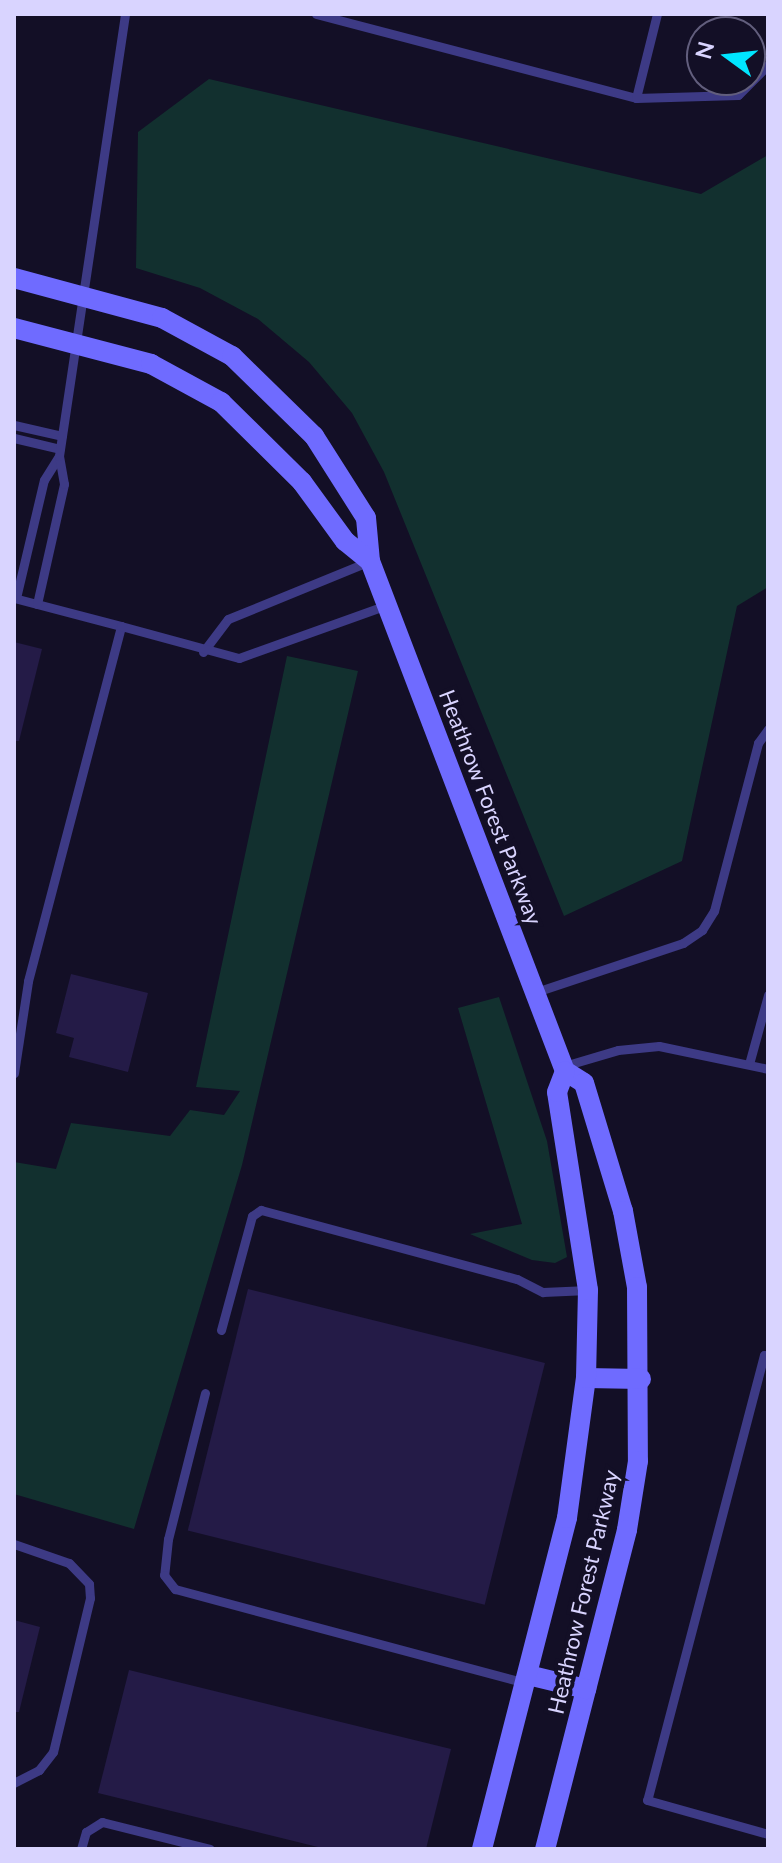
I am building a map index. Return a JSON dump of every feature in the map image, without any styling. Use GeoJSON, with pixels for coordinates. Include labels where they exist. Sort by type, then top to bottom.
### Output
{"type":"FeatureCollection","features":[{"type":"Feature","properties":{"kind":"street","name":"Heathrow Forest Parkway"},"geometry":{"type":"LineString","coordinates":[[14,278],[162,318],[232,356],[314,436],[366,518],[370,561],[535,992],[565,1068],[584,1083],[623,1211],[637,1287],[641,1379],[638,1461],[627,1530],[545,1849]]}},
{"type":"Feature","properties":{"kind":"street","name":"Heathrow Forest Parkway"},"geometry":{"type":"LineString","coordinates":[[14,328],[151,364],[221,402],[302,482],[345,541],[370,561]]}},
{"type":"Feature","properties":{"kind":"street","name":"Heathrow Forest Parkway"},"geometry":{"type":"LineString","coordinates":[[482,1849],[567,1518],[586,1378],[588,1290],[557,1092],[565,1068]]}},
{"type":"Feature","properties":{"kind":"street"},"geometry":{"type":"LineString","coordinates":[[586,1378],[641,1379]]}},
{"type":"Feature","properties":{"kind":"street"},"geometry":{"type":"LineString","coordinates":[[527,1679],[586,1689]]}},
{"type":"Feature","properties":{"kind":"lane"},"geometry":{"type":"LineString","coordinates":[[37,604],[64,484],[60,453],[62,436],[86,297],[125,14]]}},
{"type":"Feature","properties":{"kind":"lane"},"geometry":{"type":"LineString","coordinates":[[316,14],[636,98],[738,95],[768,65]]}},
{"type":"Feature","properties":{"kind":"lane"},"geometry":{"type":"LineString","coordinates":[[636,98],[657,14]]}},
{"type":"Feature","properties":{"kind":"lane"},"geometry":{"type":"LineString","coordinates":[[14,425],[62,436]]}},
{"type":"Feature","properties":{"kind":"lane"},"geometry":{"type":"LineString","coordinates":[[14,438],[60,453]]}},
{"type":"Feature","properties":{"kind":"lane"},"geometry":{"type":"LineString","coordinates":[[60,453],[44,480],[15,598],[203,652],[239,658],[389,604]]}},
{"type":"Feature","properties":{"kind":"lane"},"geometry":{"type":"LineString","coordinates":[[203,652],[228,619],[370,561]]}},
{"type":"Feature","properties":{"kind":"lane"},"geometry":{"type":"LineString","coordinates":[[14,1073],[28,981],[121,626]]}},
{"type":"Feature","properties":{"kind":"lane"},"geometry":{"type":"LineString","coordinates":[[535,992],[683,943],[702,930],[714,911],[758,743],[768,729]]}},
{"type":"Feature","properties":{"kind":"lane"},"geometry":{"type":"LineString","coordinates":[[749,1064],[768,995]]}},
{"type":"Feature","properties":{"kind":"lane"},"geometry":{"type":"LineString","coordinates":[[565,1068],[618,1050],[659,1046],[768,1069]]}},
{"type":"Feature","properties":{"kind":"lane"},"geometry":{"type":"LineString","coordinates":[[221,1330],[252,1216],[261,1210],[517,1279],[543,1292],[588,1290]]}},
{"type":"Feature","properties":{"kind":"lane"},"geometry":{"type":"LineString","coordinates":[[768,1356],[764,1355],[647,1800],[768,1834]]}},
{"type":"Feature","properties":{"kind":"lane"},"geometry":{"type":"LineString","coordinates":[[205,1393],[168,1539],[164,1575],[175,1589],[527,1679]]}},
{"type":"Feature","properties":{"kind":"lane"},"geometry":{"type":"LineString","coordinates":[[14,1544],[69,1563],[89,1584],[90,1598],[53,1752],[39,1770],[14,1783]]}},
{"type":"Feature","properties":{"kind":"lane"},"geometry":{"type":"LineString","coordinates":[[81,1849],[86,1832],[102,1822],[210,1849]]}},
{"type":"Feature","properties":{"kind":"green space"},"geometry":{"type":"Polygon","coordinates":[[[209,79],[701,194],[768,155],[768,587],[737,606],[682,861],[564,916],[384,472],[352,413],[309,362],[258,319],[200,288],[136,268],[138,132],[209,79]]]}},
{"type":"Feature","properties":{"kind":"green space"},"geometry":{"type":"Polygon","coordinates":[[[287,656],[358,671],[242,1165],[134,1529],[14,1494],[14,1162],[56,1169],[71,1123],[170,1136],[190,1110],[224,1115],[240,1091],[196,1087],[287,656]]]}},
{"type":"Feature","properties":{"kind":"green space"},"geometry":{"type":"Polygon","coordinates":[[[499,997],[547,1141],[567,1257],[555,1263],[532,1260],[470,1234],[522,1224],[458,1008],[499,997]]]}},
{"type":"Feature","properties":{"kind":"building"},"geometry":{"type":"Polygon","coordinates":[[[14,642],[42,649],[19,741],[14,741],[14,642]]]}},
{"type":"Feature","properties":{"kind":"building"},"geometry":{"type":"Polygon","coordinates":[[[71,974],[148,993],[128,1072],[69,1057],[74,1038],[56,1033],[71,974]]]}},
{"type":"Feature","properties":{"kind":"building"},"geometry":{"type":"Polygon","coordinates":[[[248,1289],[545,1363],[485,1605],[188,1531],[248,1289]]]}},
{"type":"Feature","properties":{"kind":"building"},"geometry":{"type":"Polygon","coordinates":[[[14,1620],[40,1627],[19,1712],[14,1712],[14,1620]]]}},
{"type":"Feature","properties":{"kind":"building"},"geometry":{"type":"Polygon","coordinates":[[[129,1670],[451,1749],[426,1849],[326,1849],[98,1793],[129,1670]]]}}]}
